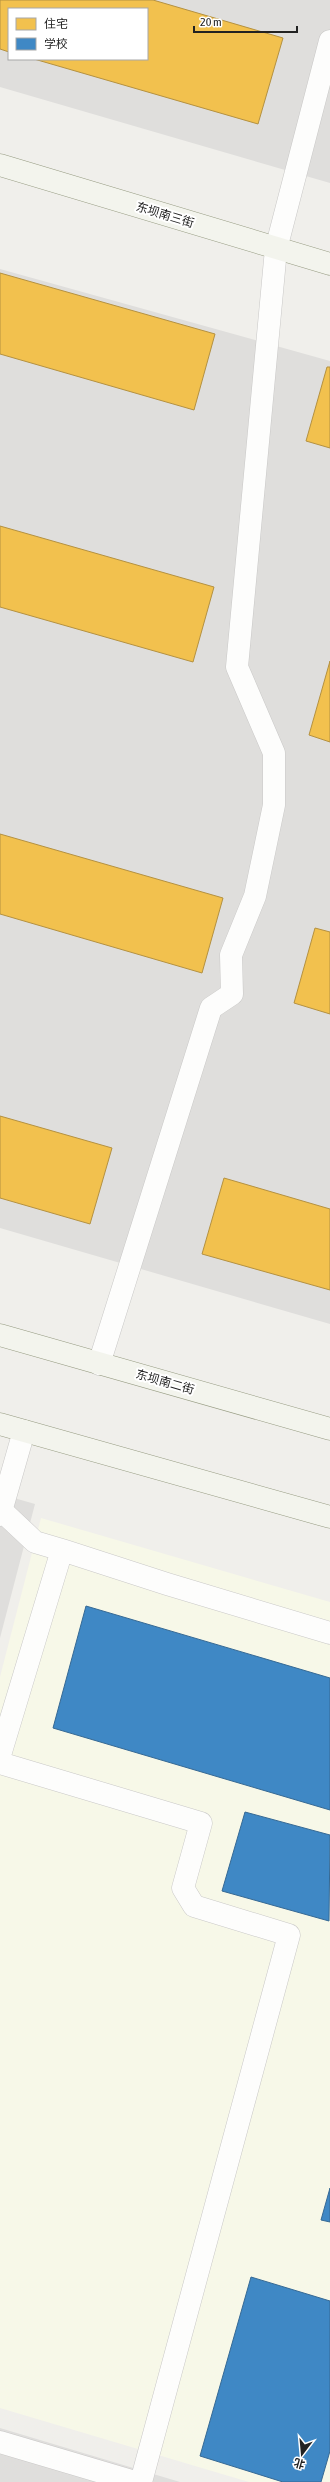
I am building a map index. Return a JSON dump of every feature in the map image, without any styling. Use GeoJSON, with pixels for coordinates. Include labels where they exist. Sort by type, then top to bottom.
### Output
{"type":"FeatureCollection","features":[{"type":"Feature","properties":{"kind":"main road","name":"东坝南三街"},"geometry":{"type":"LineString","coordinates":[[0,166],[330,264]]}},
{"type":"Feature","properties":{"kind":"main road","name":"东坝南二街"},"geometry":{"type":"LineString","coordinates":[[0,1335],[330,1429]]}},
{"type":"Feature","properties":{"kind":"main road"},"geometry":{"type":"LineString","coordinates":[[0,1424],[330,1517]]}},
{"type":"Feature","properties":{"kind":"street"},"geometry":{"type":"LineString","coordinates":[[99,1364],[211,1008],[232,994],[231,955],[256,896],[274,805],[274,754],[237,667],[276,249],[330,41]]}},
{"type":"Feature","properties":{"kind":"street"},"geometry":{"type":"LineString","coordinates":[[24,1430],[1,1512],[35,1542],[167,1584],[330,1633]]}},
{"type":"Feature","properties":{"kind":"street"},"geometry":{"type":"LineString","coordinates":[[0,1754],[62,1550]]}},
{"type":"Feature","properties":{"kind":"street"},"geometry":{"type":"LineString","coordinates":[[0,1763],[201,1823],[183,1888],[194,1906],[289,1935],[141,2482]]}},
{"type":"Feature","properties":{"kind":"street"},"geometry":{"type":"LineString","coordinates":[[0,2442],[135,2482]]}},
{"type":"Feature","properties":{"kind":"shaded area"},"geometry":{"type":"Polygon","coordinates":[[[0,0],[330,0],[330,183],[0,87],[0,0]]]}},
{"type":"Feature","properties":{"kind":"shaded area"},"geometry":{"type":"Polygon","coordinates":[[[0,269],[330,361],[330,1324],[0,1228],[0,269]]]}},
{"type":"Feature","properties":{"kind":"shaded area"},"geometry":{"type":"Polygon","coordinates":[[[0,1494],[35,1504],[0,1638],[0,1494]]]}},
{"type":"Feature","properties":{"kind":"shaded area"},"geometry":{"type":"Polygon","coordinates":[[[41,1518],[330,1602],[330,2482],[249,2482],[0,2408],[0,1677],[41,1518]]]}},
{"type":"Feature","properties":{"kind":"shaded area"},"geometry":{"type":"Polygon","coordinates":[[[0,2428],[180,2482],[0,2482],[0,2428]]]}},
{"type":"Feature","properties":{"kind":"building: 住宅"},"geometry":{"type":"Polygon","coordinates":[[[0,0],[153,0],[283,38],[258,124],[37,60],[148,60],[148,8],[8,8],[8,52],[0,49],[0,0]]]}},
{"type":"Feature","properties":{"kind":"building: 住宅"},"geometry":{"type":"Polygon","coordinates":[[[0,273],[215,334],[194,410],[0,354],[0,273]]]}},
{"type":"Feature","properties":{"kind":"building: 住宅"},"geometry":{"type":"Polygon","coordinates":[[[327,367],[330,367],[330,448],[306,441],[327,367]]]}},
{"type":"Feature","properties":{"kind":"building: 住宅"},"geometry":{"type":"Polygon","coordinates":[[[0,526],[214,587],[193,662],[0,607],[0,526]]]}},
{"type":"Feature","properties":{"kind":"building: 住宅"},"geometry":{"type":"Polygon","coordinates":[[[330,661],[330,742],[309,735],[330,661]]]}},
{"type":"Feature","properties":{"kind":"building: 住宅"},"geometry":{"type":"Polygon","coordinates":[[[0,834],[223,898],[202,973],[0,914],[0,834]]]}},
{"type":"Feature","properties":{"kind":"building: 住宅"},"geometry":{"type":"Polygon","coordinates":[[[315,928],[330,932],[330,1014],[294,1003],[315,928]]]}},
{"type":"Feature","properties":{"kind":"building: 住宅"},"geometry":{"type":"Polygon","coordinates":[[[0,1116],[112,1148],[90,1224],[0,1198],[0,1116]]]}},
{"type":"Feature","properties":{"kind":"building: 住宅"},"geometry":{"type":"Polygon","coordinates":[[[224,1178],[330,1209],[330,1290],[202,1254],[224,1178]]]}},
{"type":"Feature","properties":{"kind":"building: 学校"},"geometry":{"type":"Polygon","coordinates":[[[86,1606],[330,1678],[330,1810],[53,1728],[86,1606]]]}},
{"type":"Feature","properties":{"kind":"building: 学校"},"geometry":{"type":"Polygon","coordinates":[[[245,1812],[330,1835],[329,1921],[222,1891],[245,1812]]]}},
{"type":"Feature","properties":{"kind":"building: 学校"},"geometry":{"type":"Polygon","coordinates":[[[330,2188],[330,2222],[321,2220],[330,2188]]]}},
{"type":"Feature","properties":{"kind":"building: 学校"},"geometry":{"type":"Polygon","coordinates":[[[251,2277],[330,2301],[330,2451],[321,2482],[283,2482],[200,2456],[251,2277]]]}}]}
